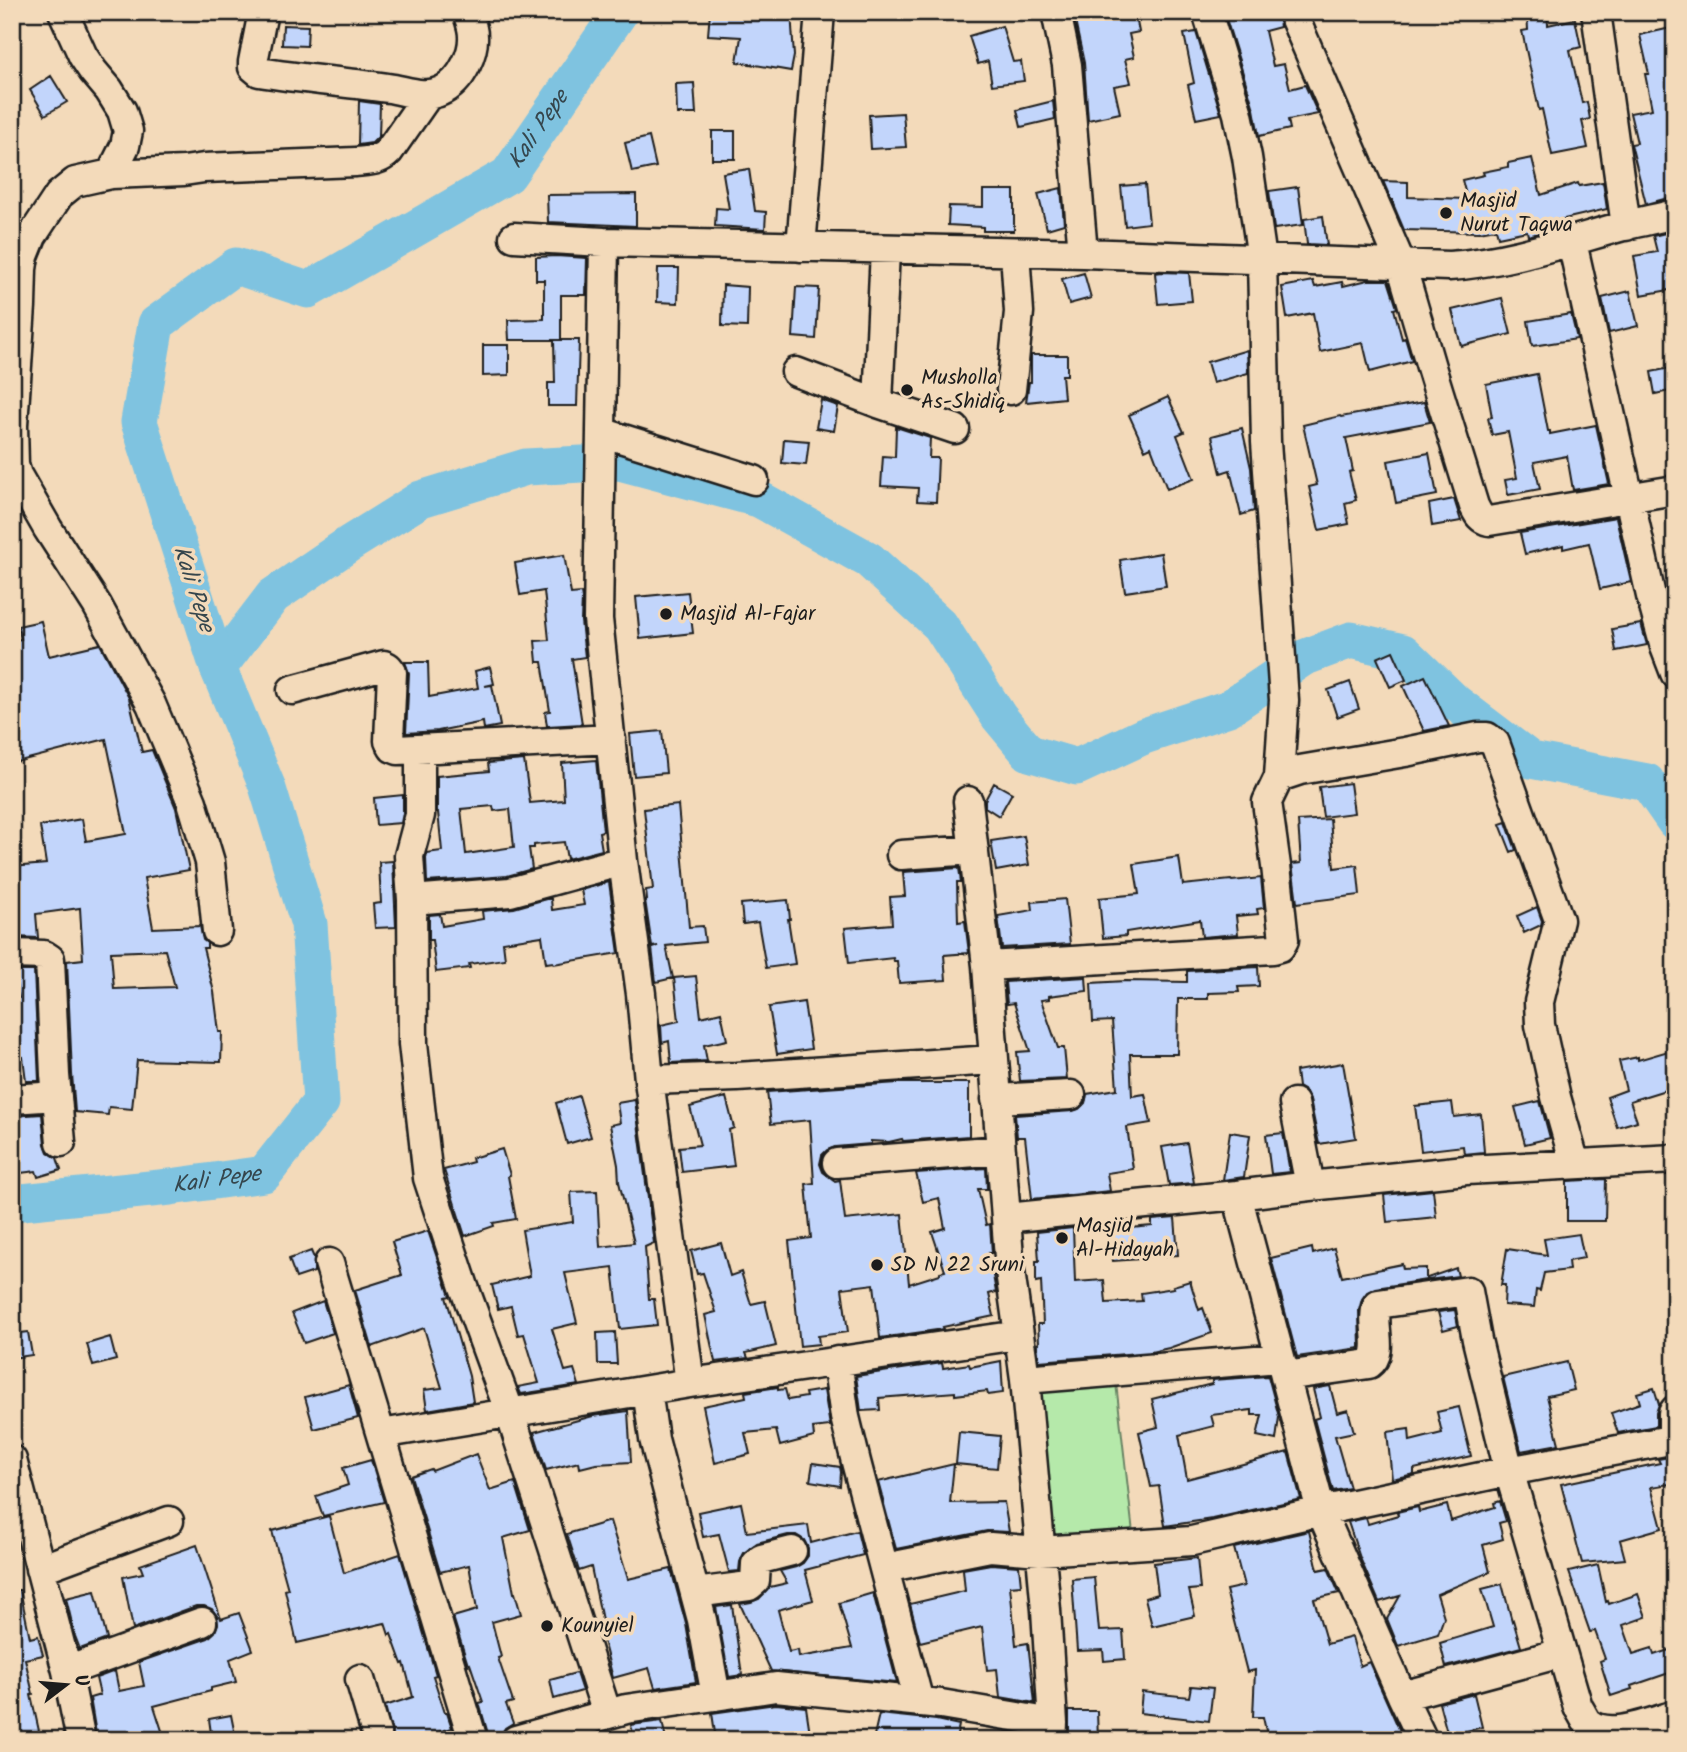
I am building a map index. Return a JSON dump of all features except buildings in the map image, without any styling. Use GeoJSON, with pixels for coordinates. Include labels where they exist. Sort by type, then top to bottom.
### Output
{"type":"FeatureCollection","features":[{"type":"Feature","properties":{"kind":"street"},"geometry":{"type":"LineString","coordinates":[[63,12],[88,64],[122,111],[128,131],[125,146],[126,173]]}},
{"type":"Feature","properties":{"kind":"street"},"geometry":{"type":"LineString","coordinates":[[263,12],[253,62],[253,67],[259,72],[428,95],[442,91],[459,77],[471,53],[474,18]]}},
{"type":"Feature","properties":{"kind":"street"},"geometry":{"type":"LineString","coordinates":[[801,247],[820,12]]}},
{"type":"Feature","properties":{"kind":"street"},"geometry":{"type":"LineString","coordinates":[[1056,12],[1067,65],[1083,253]]}},
{"type":"Feature","properties":{"kind":"street"},"geometry":{"type":"LineString","coordinates":[[987,966],[1273,949],[1280,947],[1284,940],[1268,802],[1279,777],[1284,700],[1266,442],[1262,259],[1238,114],[1207,12]]}},
{"type":"Feature","properties":{"kind":"street"},"geometry":{"type":"LineString","coordinates":[[1295,12],[1295,19],[1401,264],[1474,506],[1482,519],[1489,521],[1675,489]]}},
{"type":"Feature","properties":{"kind":"street"},"geometry":{"type":"LineString","coordinates":[[1596,12],[1626,226]]}},
{"type":"Feature","properties":{"kind":"street"},"geometry":{"type":"LineString","coordinates":[[217,931],[210,862],[192,802],[151,704],[97,605],[17,475],[13,425],[22,306],[17,268],[32,236],[59,195],[75,182],[126,173],[376,160],[388,151],[428,95]]}},
{"type":"Feature","properties":{"kind":"street"},"geometry":{"type":"LineString","coordinates":[[514,237],[604,242],[1083,253],[1449,266],[1491,261],[1675,214]]}},
{"type":"Feature","properties":{"kind":"street"},"geometry":{"type":"LineString","coordinates":[[604,242],[598,620],[649,1080],[690,1383]]}},
{"type":"Feature","properties":{"kind":"street"},"geometry":{"type":"LineString","coordinates":[[1573,242],[1651,596],[1675,673]]}},
{"type":"Feature","properties":{"kind":"street"},"geometry":{"type":"LineString","coordinates":[[878,403],[885,250]]}},
{"type":"Feature","properties":{"kind":"street"},"geometry":{"type":"LineString","coordinates":[[1011,390],[1019,312],[1015,252]]}},
{"type":"Feature","properties":{"kind":"street"},"geometry":{"type":"LineString","coordinates":[[796,372],[955,429]]}},
{"type":"Feature","properties":{"kind":"street"},"geometry":{"type":"LineString","coordinates":[[601,436],[754,480]]}},
{"type":"Feature","properties":{"kind":"street"},"geometry":{"type":"LineString","coordinates":[[292,690],[384,665],[388,667],[392,672],[389,741],[393,748],[398,750],[611,739]]}},
{"type":"Feature","properties":{"kind":"street"},"geometry":{"type":"LineString","coordinates":[[1279,777],[1300,770],[1478,737],[1487,737],[1495,743],[1559,920],[1539,1002],[1540,1025],[1575,1164]]}},
{"type":"Feature","properties":{"kind":"street"},"geometry":{"type":"LineString","coordinates":[[420,749],[420,816],[409,856],[413,1044],[429,1178],[464,1286],[510,1413],[607,1714]]}},
{"type":"Feature","properties":{"kind":"street"},"geometry":{"type":"LineString","coordinates":[[516,1740],[626,1709],[776,1687],[941,1704],[1052,1732],[1046,1609],[1025,1379],[1010,1270],[987,966],[968,801]]}},
{"type":"Feature","properties":{"kind":"street"},"geometry":{"type":"LineString","coordinates":[[901,855],[974,850]]}},
{"type":"Feature","properties":{"kind":"street"},"geometry":{"type":"LineString","coordinates":[[412,900],[510,892],[623,861]]}},
{"type":"Feature","properties":{"kind":"street"},"geometry":{"type":"LineString","coordinates":[[12,954],[44,955],[50,959],[61,1142]]}},
{"type":"Feature","properties":{"kind":"street"},"geometry":{"type":"LineString","coordinates":[[649,1080],[737,1077],[993,1060]]}},
{"type":"Feature","properties":{"kind":"street"},"geometry":{"type":"LineString","coordinates":[[996,1098],[1071,1095]]}},
{"type":"Feature","properties":{"kind":"street"},"geometry":{"type":"LineString","coordinates":[[12,1099],[57,1096]]}},
{"type":"Feature","properties":{"kind":"street"},"geometry":{"type":"LineString","coordinates":[[1294,1103],[1310,1186]]}},
{"type":"Feature","properties":{"kind":"street"},"geometry":{"type":"LineString","coordinates":[[837,1163],[1001,1150]]}},
{"type":"Feature","properties":{"kind":"street"},"geometry":{"type":"LineString","coordinates":[[1006,1218],[1466,1170],[1675,1159]]}},
{"type":"Feature","properties":{"kind":"street"},"geometry":{"type":"LineString","coordinates":[[1237,1195],[1321,1511],[1423,1740]]}},
{"type":"Feature","properties":{"kind":"street"},"geometry":{"type":"LineString","coordinates":[[329,1263],[473,1740]]}},
{"type":"Feature","properties":{"kind":"street"},"geometry":{"type":"LineString","coordinates":[[1025,1379],[1369,1364],[1375,1360],[1377,1354],[1375,1318],[1378,1304],[1468,1291],[1477,1340],[1509,1471],[1578,1707],[1588,1722],[1604,1730],[1620,1730],[1675,1716]]}},
{"type":"Feature","properties":{"kind":"street"},"geometry":{"type":"LineString","coordinates":[[381,1434],[690,1383],[1019,1335]]}},
{"type":"Feature","properties":{"kind":"street"},"geometry":{"type":"LineString","coordinates":[[837,1361],[845,1417],[919,1702]]}},
{"type":"Feature","properties":{"kind":"street"},"geometry":{"type":"LineString","coordinates":[[647,1390],[654,1438],[702,1620],[716,1696]]}},
{"type":"Feature","properties":{"kind":"street"},"geometry":{"type":"LineString","coordinates":[[885,1568],[990,1547],[1040,1551],[1192,1541],[1509,1471],[1674,1439],[1675,1410]]}},
{"type":"Feature","properties":{"kind":"street"},"geometry":{"type":"LineString","coordinates":[[14,1472],[67,1671],[81,1740]]}},
{"type":"Feature","properties":{"kind":"street"},"geometry":{"type":"LineString","coordinates":[[40,1569],[170,1521]]}},
{"type":"Feature","properties":{"kind":"street"},"geometry":{"type":"LineString","coordinates":[[695,1593],[749,1586],[755,1581],[756,1564],[761,1559],[792,1551]]}},
{"type":"Feature","properties":{"kind":"street"},"geometry":{"type":"LineString","coordinates":[[67,1671],[202,1622]]}},
{"type":"Feature","properties":{"kind":"street"},"geometry":{"type":"LineString","coordinates":[[1402,1696],[1562,1653]]}},
{"type":"Feature","properties":{"kind":"street"},"geometry":{"type":"LineString","coordinates":[[360,1679],[378,1740]]}},
{"type":"Feature","properties":{"kind":"green space"},"geometry":{"type":"Polygon","coordinates":[[[1116,1383],[1133,1533],[1052,1540],[1036,1388],[1116,1383]]]}},
{"type":"Feature","properties":{"kind":"waterway","name":"Kali Pepe"},"geometry":{"type":"LineString","coordinates":[[12,1203],[170,1187],[264,1174],[321,1102],[309,924],[267,786],[218,668],[139,422],[156,324],[236,266],[308,290],[508,175],[620,12]]}},
{"type":"Feature","properties":{"kind":"waterway"},"geometry":{"type":"LineString","coordinates":[[218,668],[273,596],[421,499],[526,467],[620,462],[759,499],[869,560],[940,625],[999,717],[1029,753],[1077,767],[1144,736],[1229,708],[1303,658],[1351,640],[1403,652],[1456,703],[1531,760],[1647,782],[1675,822]]}},
{"type":"Feature","properties":{"kind":"place","name":"Masjid Nurut Taqwa"},"geometry":{"type":"Point","coordinates":[1446,213]}},
{"type":"Feature","properties":{"kind":"place","name":"Musholla As-Shidiq"},"geometry":{"type":"Point","coordinates":[907,390]}},
{"type":"Feature","properties":{"kind":"place","name":"Masjid Al-Fajar"},"geometry":{"type":"Point","coordinates":[666,614]}},
{"type":"Feature","properties":{"kind":"place","name":"Masjid Al-Hidayah"},"geometry":{"type":"Point","coordinates":[1062,1238]}},
{"type":"Feature","properties":{"kind":"place","name":"SD N 22 Sruni"},"geometry":{"type":"Point","coordinates":[877,1265]}},
{"type":"Feature","properties":{"kind":"place","name":"Kounyiel"},"geometry":{"type":"Point","coordinates":[547,1626]}}]}
